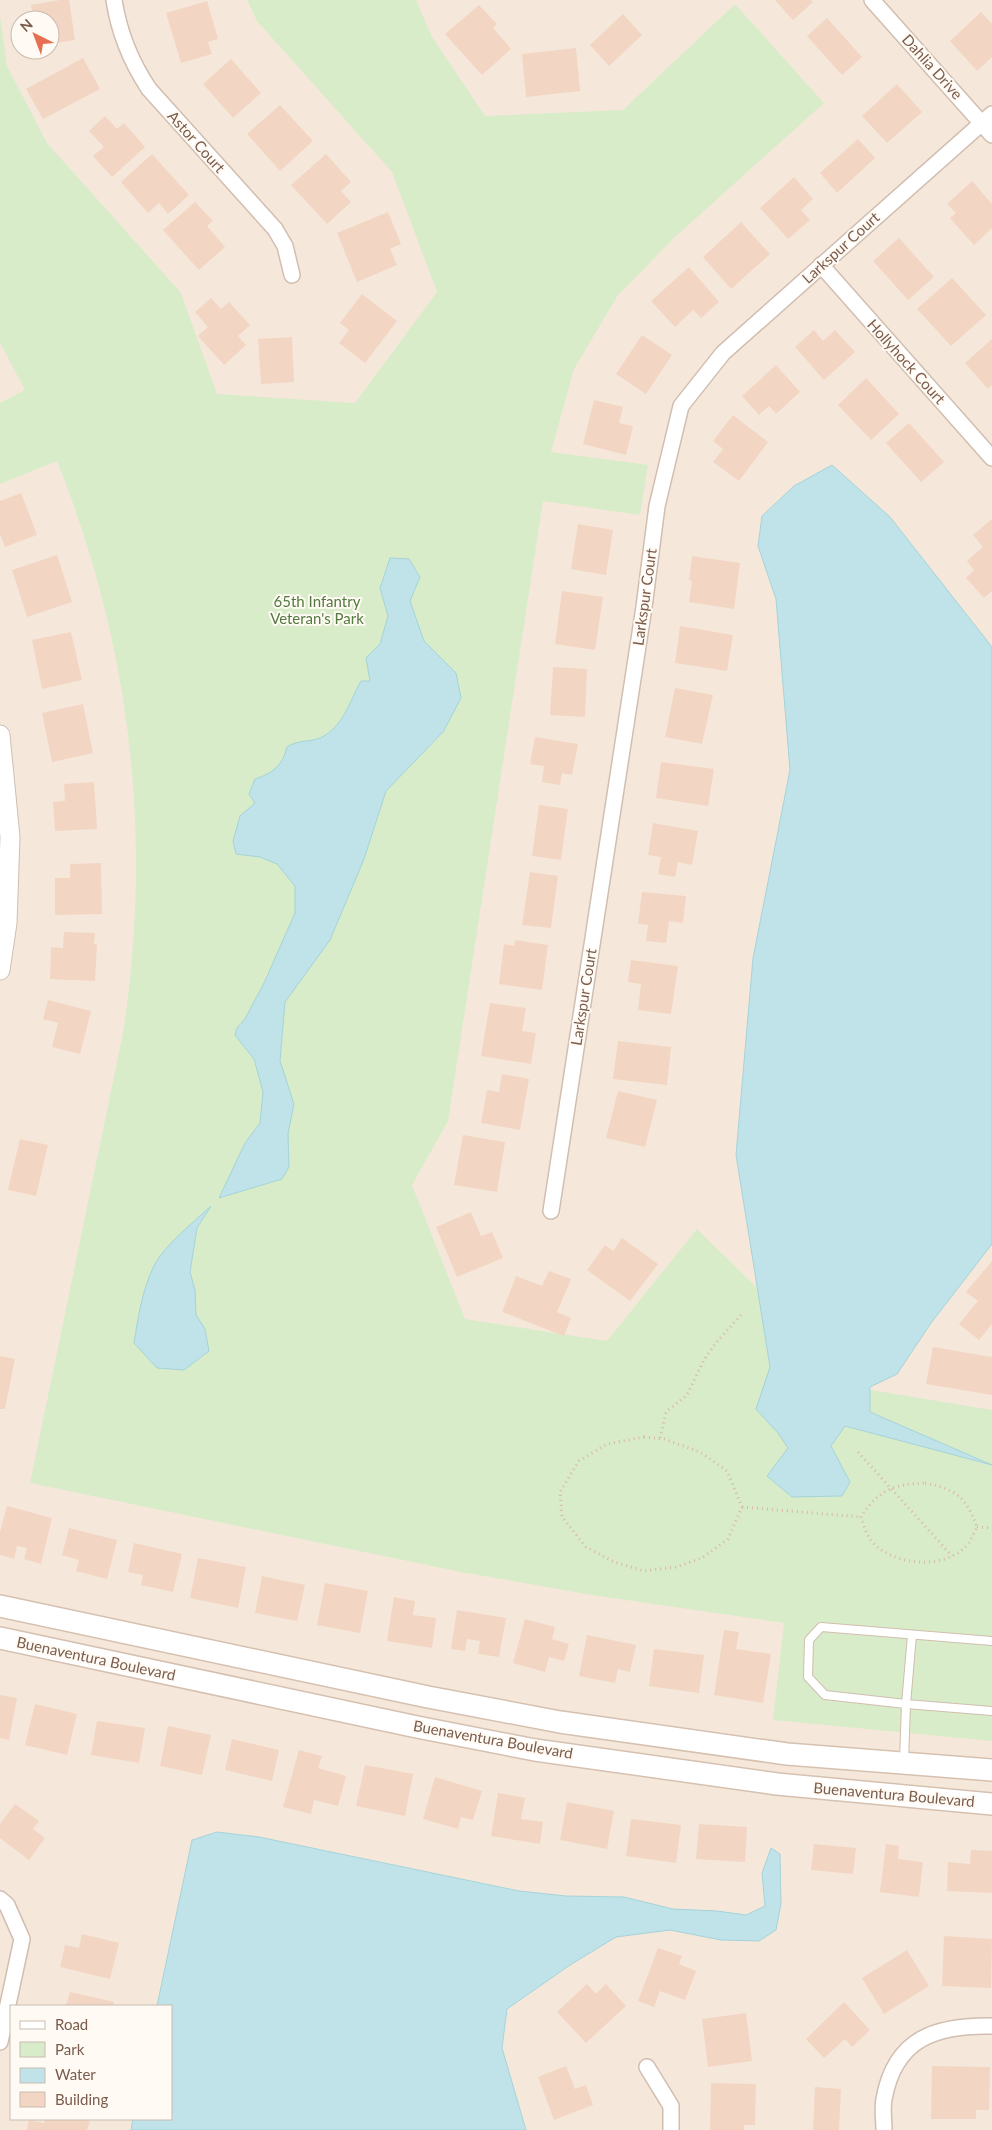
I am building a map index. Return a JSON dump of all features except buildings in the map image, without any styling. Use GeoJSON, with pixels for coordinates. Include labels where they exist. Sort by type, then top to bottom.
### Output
{"type":"FeatureCollection","features":[{"type":"Feature","properties":{"kind":"main road","name":"Buenaventura Boulevard"},"geometry":{"type":"LineString","coordinates":[[0,1606],[560,1722],[787,1754],[992,1770]]}},
{"type":"Feature","properties":{"kind":"main road","name":"Buenaventura Boulevard"},"geometry":{"type":"LineString","coordinates":[[0,1638],[398,1723],[535,1750],[777,1784],[992,1804]]}},
{"type":"Feature","properties":{"kind":"street","name":"Astor Court"},"geometry":{"type":"LineString","coordinates":[[114,0],[125,44],[136,70],[149,89],[275,229],[285,246],[292,275]]}},
{"type":"Feature","properties":{"kind":"street","name":"Dahlia Drive"},"geometry":{"type":"LineString","coordinates":[[872,0],[989,124]]}},
{"type":"Feature","properties":{"kind":"street","name":"Larkspur Court"},"geometry":{"type":"LineString","coordinates":[[551,1211],[644,607],[656,506],[681,406],[723,354],[821,265],[989,124]]}},
{"type":"Feature","properties":{"kind":"street","name":"Hollyhock Court"},"geometry":{"type":"LineString","coordinates":[[821,265],[992,458]]}},
{"type":"Feature","properties":{"kind":"street"},"geometry":{"type":"LineString","coordinates":[[0,736],[10,837],[7,923],[0,970]]}},
{"type":"Feature","properties":{"kind":"street"},"geometry":{"type":"LineString","coordinates":[[0,1899],[7,1906],[22,1939],[0,2042]]}},
{"type":"Feature","properties":{"kind":"street"},"geometry":{"type":"LineString","coordinates":[[884,2130],[884,2100],[894,2068],[910,2046],[935,2032],[967,2026],[992,2026]]}},
{"type":"Feature","properties":{"kind":"street"},"geometry":{"type":"LineString","coordinates":[[646,2067],[671,2106],[671,2130]]}},
{"type":"Feature","properties":{"kind":"lane"},"geometry":{"type":"LineString","coordinates":[[992,1641],[821,1627],[809,1640],[808,1677],[824,1695],[992,1712]]}},
{"type":"Feature","properties":{"kind":"lane"},"geometry":{"type":"LineString","coordinates":[[904,1763],[906,1704],[912,1635]]}},
{"type":"Feature","properties":{"kind":"path"},"geometry":{"type":"LineString","coordinates":[[660,1438],[666,1412],[686,1395],[704,1360],[715,1344],[741,1315]]}},
{"type":"Feature","properties":{"kind":"path"},"geometry":{"type":"LineString","coordinates":[[644,1438],[660,1438],[700,1452],[727,1471],[742,1507],[728,1540],[702,1558],[676,1567],[644,1571],[614,1562],[586,1547],[562,1517],[560,1492],[579,1461],[607,1444],[644,1438]]}},
{"type":"Feature","properties":{"kind":"path"},"geometry":{"type":"LineString","coordinates":[[858,1452],[952,1556]]}},
{"type":"Feature","properties":{"kind":"path"},"geometry":{"type":"LineString","coordinates":[[925,1483],[946,1488],[958,1495],[970,1509],[977,1527],[968,1544],[952,1556],[935,1561],[914,1561],[894,1558],[874,1544],[866,1532],[861,1517],[871,1501],[891,1488],[925,1483]]}},
{"type":"Feature","properties":{"kind":"path"},"geometry":{"type":"LineString","coordinates":[[742,1507],[861,1517]]}},
{"type":"Feature","properties":{"kind":"path"},"geometry":{"type":"LineString","coordinates":[[977,1527],[992,1528]]}},
{"type":"Feature","properties":{"kind":"shaded area"},"geometry":{"type":"Polygon","coordinates":[[[0,0],[992,0],[992,2130],[0,2130],[0,0]]]}},
{"type":"Feature","properties":{"kind":"green space","name":"65th Infantry Veteran's Park"},"geometry":{"type":"Polygon","coordinates":[[[247,0],[416,0],[432,37],[485,116],[623,110],[735,4],[824,103],[675,237],[618,295],[574,369],[551,452],[648,465],[640,515],[543,501],[448,1121],[412,1185],[465,1319],[607,1341],[697,1229],[859,1388],[992,1410],[992,1741],[773,1720],[784,1623],[592,1595],[461,1572],[30,1483],[123,1033],[132,959],[136,887],[135,814],[129,742],[118,671],[103,601],[82,531],[57,461],[0,484],[0,403],[25,390],[0,343],[0,16],[7,66],[47,143],[181,293],[217,394],[355,403],[437,292],[392,172],[257,21],[247,0]]]}},
{"type":"Feature","properties":{"kind":"water"},"geometry":{"type":"Polygon","coordinates":[[[832,465],[890,517],[992,647],[992,1244],[931,1323],[897,1374],[870,1387],[870,1412],[992,1465],[845,1426],[831,1446],[850,1482],[842,1496],[792,1497],[767,1476],[788,1448],[778,1433],[756,1409],[770,1367],[736,1155],[753,958],[790,770],[776,599],[758,546],[762,516],[794,486],[832,465]]]}},
{"type":"Feature","properties":{"kind":"water"},"geometry":{"type":"Polygon","coordinates":[[[390,558],[409,559],[420,577],[410,601],[424,641],[456,673],[461,698],[443,732],[386,791],[364,859],[330,940],[285,1002],[280,1061],[294,1104],[288,1134],[289,1167],[282,1179],[219,1198],[245,1143],[260,1123],[263,1092],[254,1059],[235,1035],[237,1028],[245,1019],[265,981],[295,913],[295,886],[277,864],[260,857],[236,854],[233,841],[240,816],[255,803],[249,794],[255,779],[272,771],[280,764],[287,747],[296,743],[315,740],[331,731],[342,718],[361,681],[370,681],[366,658],[380,644],[388,616],[380,588],[390,558]]]}},
{"type":"Feature","properties":{"kind":"water"},"geometry":{"type":"Polygon","coordinates":[[[211,1206],[197,1228],[190,1272],[195,1290],[196,1315],[205,1329],[209,1351],[184,1370],[157,1368],[134,1343],[146,1286],[157,1260],[163,1252],[211,1206]]]}},
{"type":"Feature","properties":{"kind":"water"},"geometry":{"type":"Polygon","coordinates":[[[217,1832],[259,1837],[519,1891],[566,1896],[624,1897],[673,1909],[717,1911],[746,1915],[765,1906],[762,1873],[771,1848],[780,1854],[781,1904],[776,1930],[759,1941],[721,1940],[670,1930],[616,1937],[570,1965],[507,2009],[502,2048],[526,2130],[131,2130],[133,2120],[172,2120],[172,2005],[157,2005],[192,1840],[217,1832]]]}}]}
